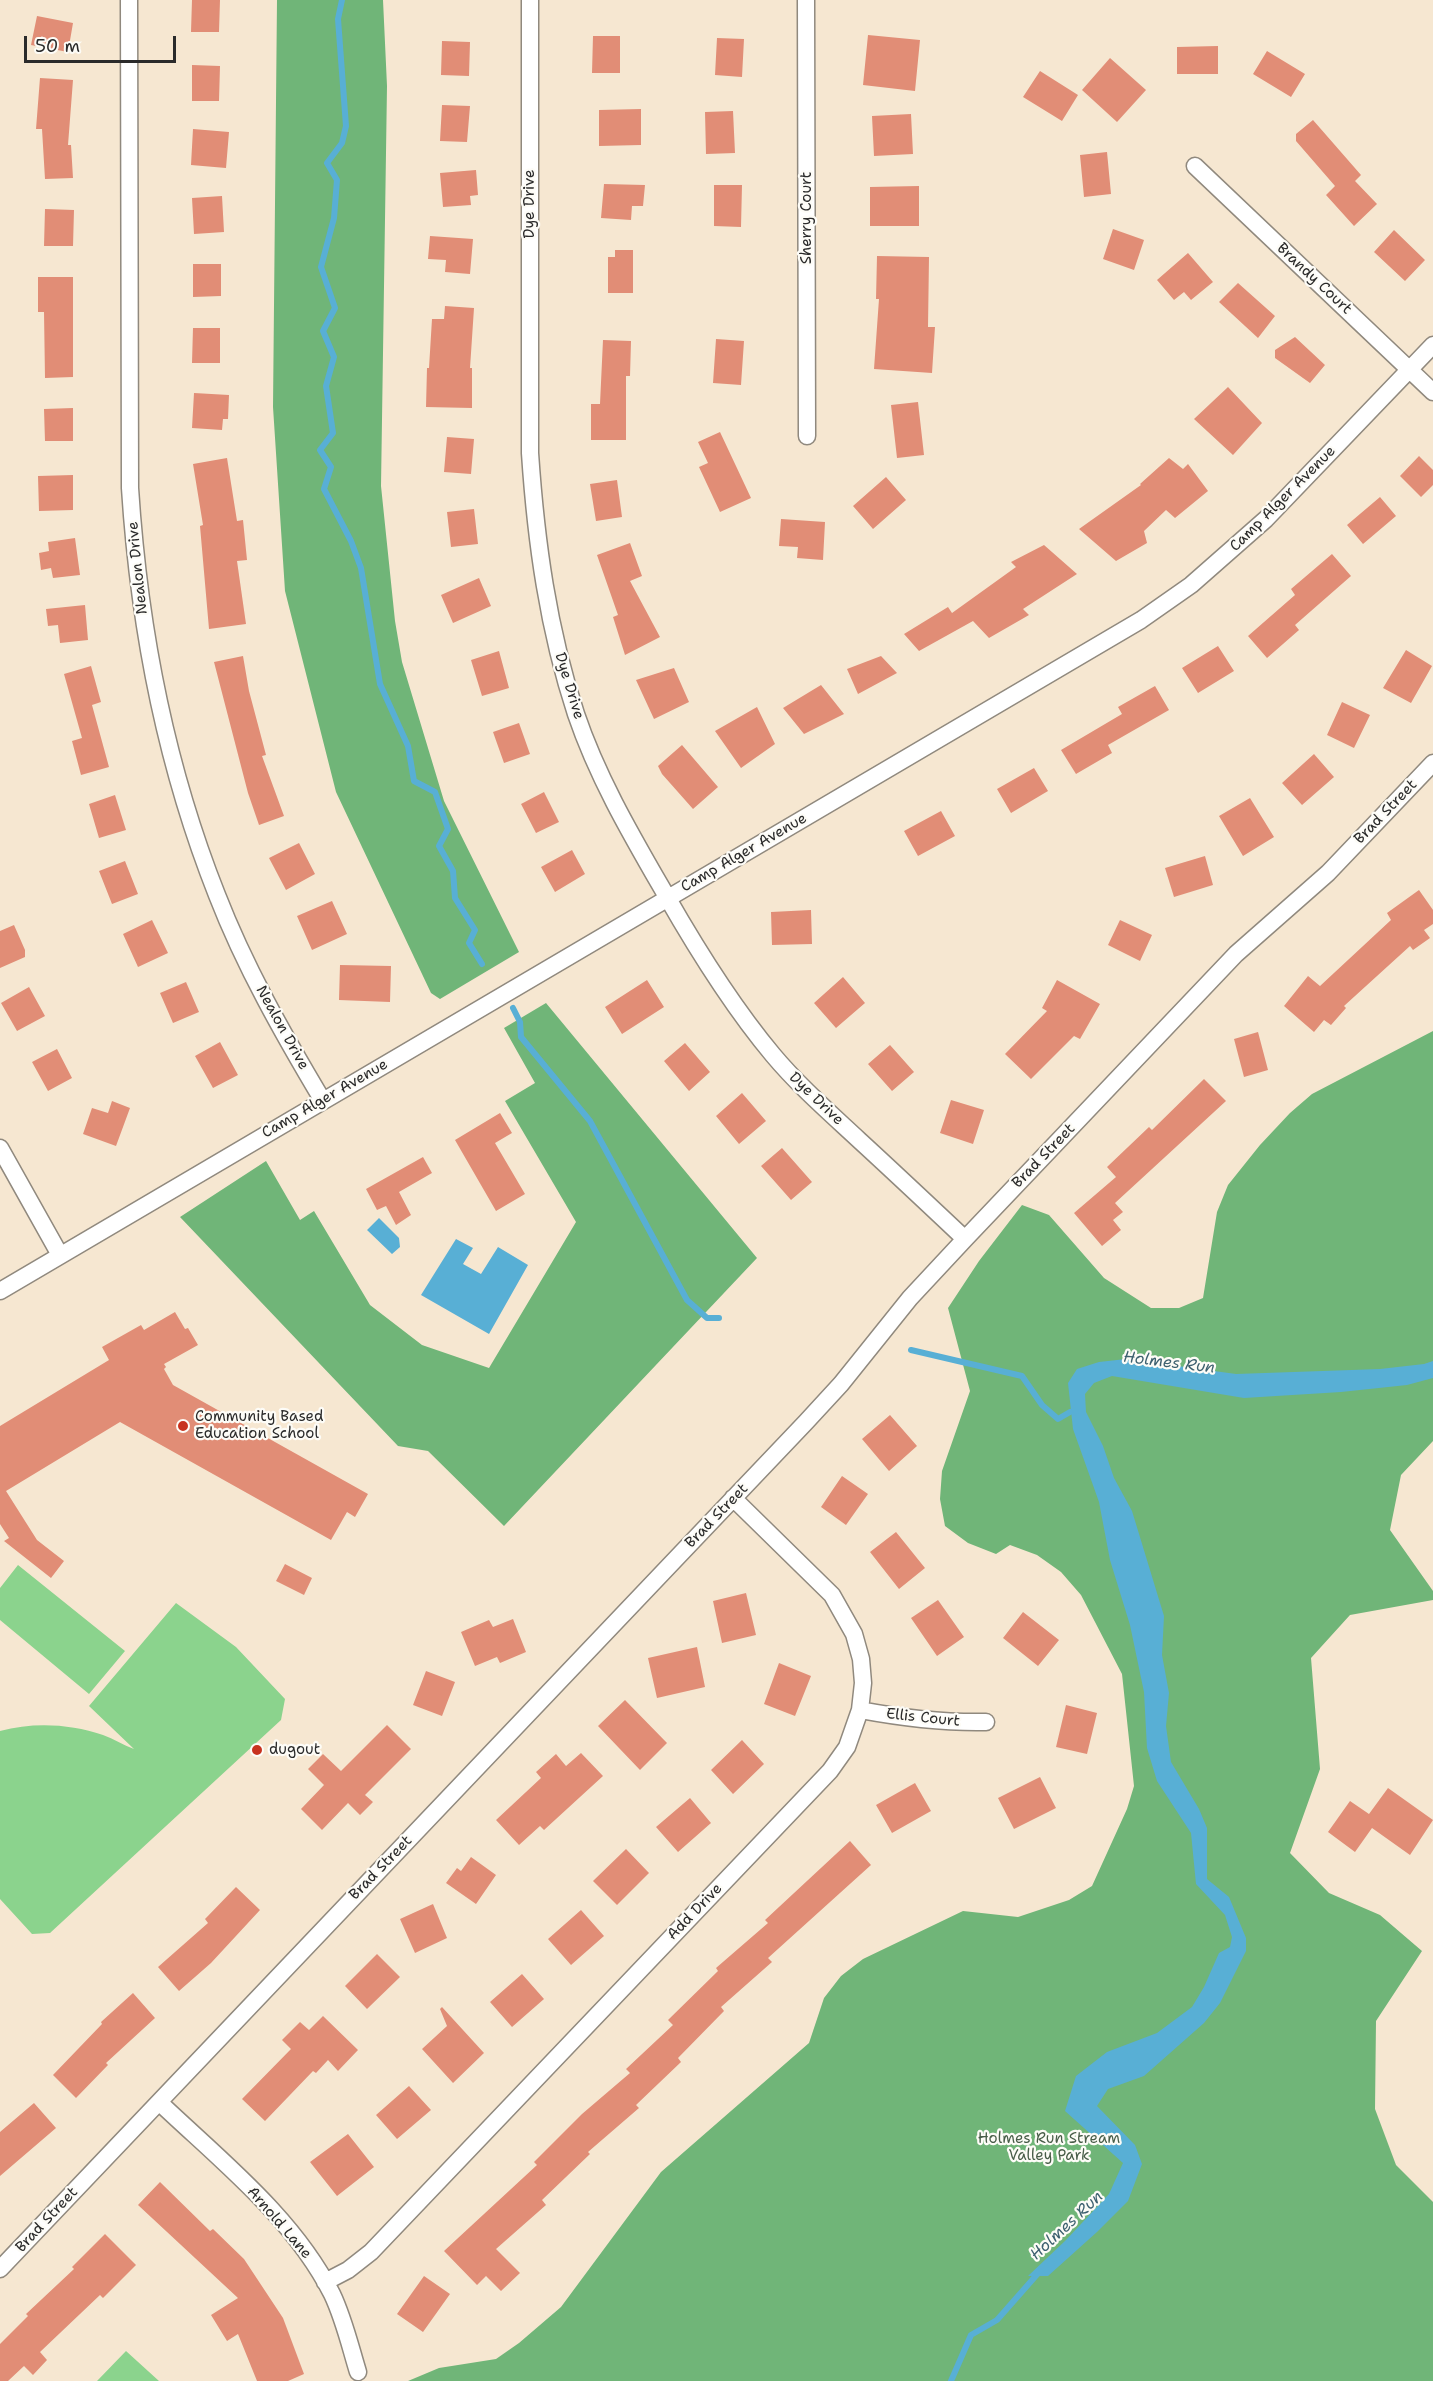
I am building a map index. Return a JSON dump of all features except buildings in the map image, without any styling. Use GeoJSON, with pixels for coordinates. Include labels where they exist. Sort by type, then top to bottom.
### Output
{"type":"FeatureCollection","features":[{"type":"Feature","properties":{"kind":"street","name":"Nealon Drive"},"geometry":{"type":"LineString","coordinates":[[129,0],[130,488],[143,620],[168,747],[191,824],[217,895],[284,1035],[323,1101]]}},
{"type":"Feature","properties":{"kind":"street","name":"Dye Drive"},"geometry":{"type":"LineString","coordinates":[[530,0],[530,453],[534,516],[543,584],[558,653],[576,715],[599,771],[631,836],[728,998],[774,1057],[814,1100],[965,1239]]}},
{"type":"Feature","properties":{"kind":"street","name":"Sherry Court"},"geometry":{"type":"LineString","coordinates":[[806,0],[807,436]]}},
{"type":"Feature","properties":{"kind":"street","name":"Brandy Court"},"geometry":{"type":"LineString","coordinates":[[1195,166],[1433,392]]}},
{"type":"Feature","properties":{"kind":"street","name":"Camp Alger Avenue"},"geometry":{"type":"LineString","coordinates":[[0,1291],[1141,620],[1191,585],[1266,519],[1433,345]]}},
{"type":"Feature","properties":{"kind":"street","name":"Brad Street"},"geometry":{"type":"LineString","coordinates":[[0,2269],[841,1384],[910,1298],[1236,954],[1328,873],[1433,763]]}},
{"type":"Feature","properties":{"kind":"street"},"geometry":{"type":"LineString","coordinates":[[0,1148],[60,1255]]}},
{"type":"Feature","properties":{"kind":"street","name":"Add Drive"},"geometry":{"type":"LineString","coordinates":[[325,2282],[348,2270],[371,2252],[830,1771],[846,1747],[860,1710],[863,1683],[861,1659],[854,1634],[832,1595],[733,1498]]}},
{"type":"Feature","properties":{"kind":"street","name":"Ellis Court"},"geometry":{"type":"LineString","coordinates":[[860,1710],[936,1722],[986,1722]]}},
{"type":"Feature","properties":{"kind":"street","name":"Arnold Lane"},"geometry":{"type":"LineString","coordinates":[[159,2102],[272,2211],[303,2247],[325,2282],[343,2323],[358,2372]]}},
{"type":"Feature","properties":{"kind":"green space"},"geometry":{"type":"Polygon","coordinates":[[[277,0],[383,0],[387,86],[381,486],[395,621],[402,662],[444,801],[519,952],[440,999],[431,993],[336,792],[285,591],[273,407],[277,0]]]}},
{"type":"Feature","properties":{"kind":"green space"},"geometry":{"type":"Polygon","coordinates":[[[546,1003],[757,1258],[504,1526],[428,1451],[398,1446],[180,1217],[266,1161],[300,1220],[314,1211],[370,1305],[422,1345],[489,1368],[576,1222],[505,1101],[535,1083],[504,1028],[546,1003]]]}},
{"type":"Feature","properties":{"kind":"green space","name":"Holmes Run Stream Valley Park"},"geometry":{"type":"Polygon","coordinates":[[[1433,1031],[1433,1441],[1401,1475],[1390,1530],[1433,1591],[1433,1600],[1350,1615],[1311,1658],[1320,1769],[1290,1853],[1329,1893],[1380,1915],[1422,1951],[1376,2021],[1375,2109],[1396,2165],[1433,2202],[1433,2381],[408,2381],[439,2368],[496,2359],[519,2343],[561,2307],[661,2172],[809,2043],[824,1998],[841,1976],[863,1959],[963,1911],[1018,1917],[1069,1900],[1092,1886],[1127,1809],[1134,1786],[1122,1674],[1081,1595],[1061,1572],[1037,1555],[1010,1545],[996,1554],[968,1543],[945,1526],[940,1499],[942,1471],[970,1391],[948,1308],[979,1261],[1022,1205],[1049,1215],[1104,1278],[1151,1308],[1179,1308],[1203,1298],[1217,1212],[1228,1185],[1260,1145],[1290,1113],[1312,1094],[1433,1031]]]}},
{"type":"Feature","properties":{"kind":"green space"},"geometry":{"type":"Polygon","coordinates":[[[18,1565],[125,1651],[89,1694],[0,1620],[0,1588],[18,1565]]]}},
{"type":"Feature","properties":{"kind":"green space"},"geometry":{"type":"Polygon","coordinates":[[[176,1603],[236,1647],[285,1699],[281,1720],[50,1933],[32,1934],[0,1899],[0,1731],[39,1725],[78,1728],[103,1735],[134,1749],[89,1706],[176,1603]]]}},
{"type":"Feature","properties":{"kind":"green space"},"geometry":{"type":"Polygon","coordinates":[[[126,2351],[159,2381],[97,2381],[126,2351]]]}},
{"type":"Feature","properties":{"kind":"water"},"geometry":{"type":"Polygon","coordinates":[[[379,1218],[399,1238],[400,1247],[392,1254],[367,1230],[379,1218]]]}},
{"type":"Feature","properties":{"kind":"water"},"geometry":{"type":"Polygon","coordinates":[[[456,1239],[473,1248],[463,1264],[481,1274],[498,1247],[528,1265],[489,1334],[421,1295],[456,1239]]]}},
{"type":"Feature","properties":{"kind":"water"},"geometry":{"type":"Polygon","coordinates":[[[1126,1359],[1236,1374],[1380,1369],[1433,1361],[1433,1378],[1407,1385],[1341,1392],[1244,1398],[1112,1376],[1094,1383],[1085,1394],[1086,1412],[1103,1446],[1114,1478],[1132,1511],[1164,1616],[1162,1655],[1169,1693],[1166,1726],[1171,1762],[1199,1809],[1207,1828],[1207,1879],[1229,1897],[1246,1938],[1246,1951],[1220,2003],[1204,2023],[1144,2076],[1108,2089],[1097,2106],[1135,2145],[1142,2164],[1128,2201],[1048,2276],[1028,2276],[1109,2194],[1123,2163],[1065,2111],[1076,2076],[1107,2052],[1157,2033],[1192,2007],[1219,1953],[1230,1947],[1232,1937],[1225,1915],[1196,1884],[1191,1833],[1157,1781],[1147,1748],[1144,1692],[1130,1625],[1110,1560],[1099,1502],[1073,1429],[1068,1383],[1077,1369],[1099,1362],[1126,1359]]]}},
{"type":"Feature","properties":{"kind":"waterway"},"geometry":{"type":"LineString","coordinates":[[342,0],[338,19],[346,126],[342,143],[327,163],[337,180],[334,218],[321,267],[335,308],[323,331],[334,357],[326,386],[333,433],[320,450],[331,467],[324,489],[351,541],[361,568],[380,684],[408,746],[414,781],[435,792],[448,829],[439,846],[453,871],[455,898],[475,930],[469,943],[482,964]]}},
{"type":"Feature","properties":{"kind":"waterway"},"geometry":{"type":"LineString","coordinates":[[513,1008],[520,1022],[521,1037],[590,1121],[687,1300],[707,1318],[719,1318]]}},
{"type":"Feature","properties":{"kind":"waterway"},"geometry":{"type":"LineString","coordinates":[[911,1350],[1022,1376],[1042,1405],[1058,1419],[1070,1412]]}},
{"type":"Feature","properties":{"kind":"waterway","name":"Holmes Run"},"geometry":{"type":"LineString","coordinates":[[951,2381],[971,2335],[997,2320],[1041,2270]]}},
{"type":"Feature","properties":{"kind":"place","name":"Community Based Education School"},"geometry":{"type":"Point","coordinates":[183,1426]}},
{"type":"Feature","properties":{"kind":"place","name":"dugout"},"geometry":{"type":"Point","coordinates":[257,1750]}}]}
